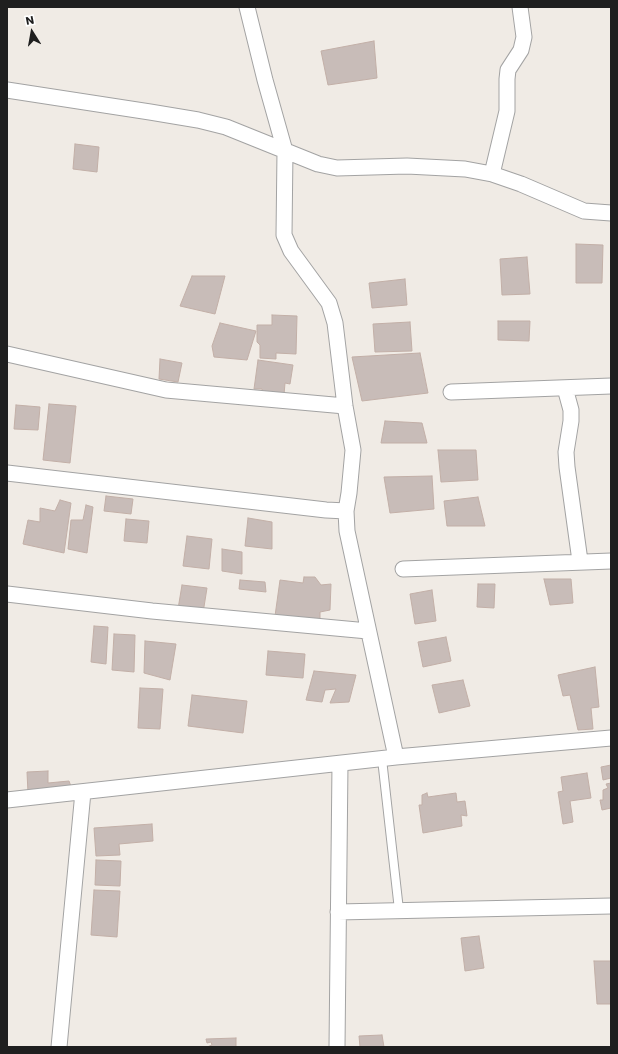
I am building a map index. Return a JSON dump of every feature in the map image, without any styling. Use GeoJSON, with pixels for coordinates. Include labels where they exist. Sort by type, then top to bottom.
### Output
{"type":"FeatureCollection","features":[{"type":"Feature","properties":{"kind":"street"},"geometry":{"type":"LineString","coordinates":[[247,7],[265,80],[285,151],[284,235],[291,251],[330,303],[335,323],[345,406],[353,450],[350,493],[346,511],[347,531],[368,630],[389,758]]}},
{"type":"Feature","properties":{"kind":"street"},"geometry":{"type":"LineString","coordinates":[[492,174],[507,111],[508,70],[521,50],[524,37],[520,7]]}},
{"type":"Feature","properties":{"kind":"street"},"geometry":{"type":"LineString","coordinates":[[7,90],[198,120],[226,127],[318,164],[337,168],[407,166],[465,168],[492,174],[521,184],[584,212],[611,213]]}},
{"type":"Feature","properties":{"kind":"street"},"geometry":{"type":"LineString","coordinates":[[7,354],[166,390],[345,406]]}},
{"type":"Feature","properties":{"kind":"street"},"geometry":{"type":"LineString","coordinates":[[451,392],[611,386]]}},
{"type":"Feature","properties":{"kind":"street"},"geometry":{"type":"LineString","coordinates":[[565,388],[571,410],[571,421],[566,452],[567,467],[580,562]]}},
{"type":"Feature","properties":{"kind":"street"},"geometry":{"type":"LineString","coordinates":[[7,473],[326,510],[346,511]]}},
{"type":"Feature","properties":{"kind":"street"},"geometry":{"type":"LineString","coordinates":[[403,569],[611,561]]}},
{"type":"Feature","properties":{"kind":"street"},"geometry":{"type":"LineString","coordinates":[[7,594],[152,611],[368,630]]}},
{"type":"Feature","properties":{"kind":"street"},"geometry":{"type":"LineString","coordinates":[[7,800],[389,758],[611,738]]}},
{"type":"Feature","properties":{"kind":"street"},"geometry":{"type":"LineString","coordinates":[[336,1047],[340,764]]}},
{"type":"Feature","properties":{"kind":"street"},"geometry":{"type":"LineString","coordinates":[[59,1047],[83,792]]}},
{"type":"Feature","properties":{"kind":"street"},"geometry":{"type":"LineString","coordinates":[[338,912],[611,906]]}},
{"type":"Feature","properties":{"kind":"lane"},"geometry":{"type":"LineString","coordinates":[[389,758],[399,910]]}},
{"type":"Feature","properties":{"kind":"building"},"geometry":{"type":"Polygon","coordinates":[[[374,41],[377,78],[328,85],[321,51],[374,41]]]}},
{"type":"Feature","properties":{"kind":"building"},"geometry":{"type":"Polygon","coordinates":[[[75,144],[99,147],[97,172],[73,169],[75,144]]]}},
{"type":"Feature","properties":{"kind":"building"},"geometry":{"type":"Polygon","coordinates":[[[576,244],[603,245],[602,283],[576,283],[576,244]]]}},
{"type":"Feature","properties":{"kind":"building"},"geometry":{"type":"Polygon","coordinates":[[[527,257],[530,294],[502,295],[500,259],[527,257]]]}},
{"type":"Feature","properties":{"kind":"building"},"geometry":{"type":"Polygon","coordinates":[[[192,276],[225,276],[215,314],[180,306],[192,276]]]}},
{"type":"Feature","properties":{"kind":"building"},"geometry":{"type":"Polygon","coordinates":[[[405,279],[407,305],[372,308],[369,283],[405,279]]]}},
{"type":"Feature","properties":{"kind":"building"},"geometry":{"type":"Polygon","coordinates":[[[272,315],[297,316],[296,354],[276,353],[276,359],[260,358],[260,345],[257,342],[257,325],[272,325],[272,315]]]}},
{"type":"Feature","properties":{"kind":"building"},"geometry":{"type":"Polygon","coordinates":[[[498,321],[530,321],[529,341],[498,340],[498,321]]]}},
{"type":"Feature","properties":{"kind":"building"},"geometry":{"type":"Polygon","coordinates":[[[410,322],[412,351],[375,352],[373,324],[410,322]]]}},
{"type":"Feature","properties":{"kind":"building"},"geometry":{"type":"Polygon","coordinates":[[[220,323],[256,331],[247,360],[214,357],[212,346],[220,323]]]}},
{"type":"Feature","properties":{"kind":"building"},"geometry":{"type":"Polygon","coordinates":[[[420,353],[428,393],[362,401],[352,357],[420,353]]]}},
{"type":"Feature","properties":{"kind":"building"},"geometry":{"type":"Polygon","coordinates":[[[160,359],[182,363],[178,382],[159,379],[160,359]]]}},
{"type":"Feature","properties":{"kind":"building"},"geometry":{"type":"Polygon","coordinates":[[[258,360],[293,365],[290,384],[285,383],[284,395],[263,394],[262,389],[254,389],[258,360]]]}},
{"type":"Feature","properties":{"kind":"building"},"geometry":{"type":"Polygon","coordinates":[[[49,404],[76,406],[70,463],[43,460],[49,404]]]}},
{"type":"Feature","properties":{"kind":"building"},"geometry":{"type":"Polygon","coordinates":[[[16,405],[40,407],[38,430],[14,429],[16,405]]]}},
{"type":"Feature","properties":{"kind":"building"},"geometry":{"type":"Polygon","coordinates":[[[385,421],[422,423],[427,443],[381,443],[385,421]]]}},
{"type":"Feature","properties":{"kind":"building"},"geometry":{"type":"Polygon","coordinates":[[[438,450],[476,450],[478,480],[441,482],[438,450]]]}},
{"type":"Feature","properties":{"kind":"building"},"geometry":{"type":"Polygon","coordinates":[[[432,476],[434,509],[390,513],[384,477],[432,476]]]}},
{"type":"Feature","properties":{"kind":"building"},"geometry":{"type":"Polygon","coordinates":[[[106,496],[133,499],[131,514],[104,511],[106,496]]]}},
{"type":"Feature","properties":{"kind":"building"},"geometry":{"type":"Polygon","coordinates":[[[478,497],[485,526],[447,526],[444,501],[478,497]]]}},
{"type":"Feature","properties":{"kind":"building"},"geometry":{"type":"Polygon","coordinates":[[[60,500],[71,503],[64,553],[23,544],[28,520],[40,522],[40,508],[55,511],[60,500]]]}},
{"type":"Feature","properties":{"kind":"building"},"geometry":{"type":"Polygon","coordinates":[[[86,505],[93,507],[87,553],[68,549],[71,520],[83,520],[86,505]]]}},
{"type":"Feature","properties":{"kind":"building"},"geometry":{"type":"Polygon","coordinates":[[[248,518],[272,522],[272,549],[245,546],[248,518]]]}},
{"type":"Feature","properties":{"kind":"building"},"geometry":{"type":"Polygon","coordinates":[[[126,519],[149,521],[147,543],[124,541],[126,519]]]}},
{"type":"Feature","properties":{"kind":"building"},"geometry":{"type":"Polygon","coordinates":[[[187,536],[212,539],[209,569],[183,566],[187,536]]]}},
{"type":"Feature","properties":{"kind":"building"},"geometry":{"type":"Polygon","coordinates":[[[222,549],[242,552],[242,574],[222,571],[222,549]]]}},
{"type":"Feature","properties":{"kind":"building"},"geometry":{"type":"Polygon","coordinates":[[[304,577],[315,577],[321,585],[331,584],[330,610],[320,612],[320,620],[275,616],[280,580],[303,583],[304,577]]]}},
{"type":"Feature","properties":{"kind":"building"},"geometry":{"type":"Polygon","coordinates":[[[544,579],[571,579],[573,603],[550,605],[544,579]]]}},
{"type":"Feature","properties":{"kind":"building"},"geometry":{"type":"Polygon","coordinates":[[[240,580],[265,582],[266,592],[239,589],[240,580]]]}},
{"type":"Feature","properties":{"kind":"building"},"geometry":{"type":"Polygon","coordinates":[[[478,584],[495,584],[494,608],[477,607],[478,584]]]}},
{"type":"Feature","properties":{"kind":"building"},"geometry":{"type":"Polygon","coordinates":[[[182,585],[207,588],[203,613],[178,609],[182,585]]]}},
{"type":"Feature","properties":{"kind":"building"},"geometry":{"type":"Polygon","coordinates":[[[432,590],[436,621],[415,624],[410,594],[432,590]]]}},
{"type":"Feature","properties":{"kind":"building"},"geometry":{"type":"Polygon","coordinates":[[[94,626],[108,627],[106,664],[91,662],[94,626]]]}},
{"type":"Feature","properties":{"kind":"building"},"geometry":{"type":"Polygon","coordinates":[[[114,634],[135,635],[134,672],[112,670],[114,634]]]}},
{"type":"Feature","properties":{"kind":"building"},"geometry":{"type":"Polygon","coordinates":[[[446,637],[451,661],[423,667],[418,642],[446,637]]]}},
{"type":"Feature","properties":{"kind":"building"},"geometry":{"type":"Polygon","coordinates":[[[145,641],[176,644],[170,680],[144,673],[145,641]]]}},
{"type":"Feature","properties":{"kind":"building"},"geometry":{"type":"Polygon","coordinates":[[[268,651],[305,654],[303,678],[266,675],[268,651]]]}},
{"type":"Feature","properties":{"kind":"building"},"geometry":{"type":"Polygon","coordinates":[[[595,667],[599,707],[591,708],[593,729],[578,730],[570,695],[563,696],[558,675],[595,667]]]}},
{"type":"Feature","properties":{"kind":"building"},"geometry":{"type":"Polygon","coordinates":[[[314,671],[356,675],[349,702],[330,703],[336,689],[325,690],[322,702],[306,700],[314,671]]]}},
{"type":"Feature","properties":{"kind":"building"},"geometry":{"type":"Polygon","coordinates":[[[463,680],[470,706],[439,713],[432,685],[463,680]]]}},
{"type":"Feature","properties":{"kind":"building"},"geometry":{"type":"Polygon","coordinates":[[[140,688],[163,689],[160,729],[138,728],[140,688]]]}},
{"type":"Feature","properties":{"kind":"building"},"geometry":{"type":"Polygon","coordinates":[[[192,695],[247,701],[243,733],[188,726],[192,695]]]}},
{"type":"Feature","properties":{"kind":"building"},"geometry":{"type":"Polygon","coordinates":[[[611,765],[611,778],[603,780],[601,767],[611,765]]]}},
{"type":"Feature","properties":{"kind":"building"},"geometry":{"type":"Polygon","coordinates":[[[48,771],[48,783],[69,781],[72,789],[28,793],[27,772],[48,771]]]}},
{"type":"Feature","properties":{"kind":"building"},"geometry":{"type":"Polygon","coordinates":[[[587,773],[591,798],[570,801],[573,822],[563,824],[558,792],[563,791],[561,777],[587,773]]]}},
{"type":"Feature","properties":{"kind":"building"},"geometry":{"type":"Polygon","coordinates":[[[611,783],[611,808],[602,810],[600,800],[603,800],[603,790],[608,788],[606,784],[611,783]]]}},
{"type":"Feature","properties":{"kind":"building"},"geometry":{"type":"Polygon","coordinates":[[[427,793],[428,797],[456,793],[457,802],[465,801],[467,816],[461,815],[462,826],[423,833],[419,805],[422,805],[422,795],[427,793]]]}},
{"type":"Feature","properties":{"kind":"building"},"geometry":{"type":"Polygon","coordinates":[[[152,824],[153,841],[119,844],[120,855],[96,856],[94,828],[152,824]]]}},
{"type":"Feature","properties":{"kind":"building"},"geometry":{"type":"Polygon","coordinates":[[[96,860],[121,861],[120,886],[95,885],[96,860]]]}},
{"type":"Feature","properties":{"kind":"building"},"geometry":{"type":"Polygon","coordinates":[[[94,890],[120,891],[117,937],[91,935],[94,890]]]}},
{"type":"Feature","properties":{"kind":"building"},"geometry":{"type":"Polygon","coordinates":[[[479,936],[484,968],[465,971],[461,938],[479,936]]]}},
{"type":"Feature","properties":{"kind":"building"},"geometry":{"type":"Polygon","coordinates":[[[594,961],[611,961],[611,1004],[597,1004],[594,961]]]}},
{"type":"Feature","properties":{"kind":"building"},"geometry":{"type":"Polygon","coordinates":[[[382,1035],[384,1047],[360,1047],[359,1036],[382,1035]]]}},
{"type":"Feature","properties":{"kind":"building"},"geometry":{"type":"Polygon","coordinates":[[[236,1038],[236,1047],[207,1047],[212,1045],[211,1042],[207,1043],[206,1039],[236,1038]]]}}]}
